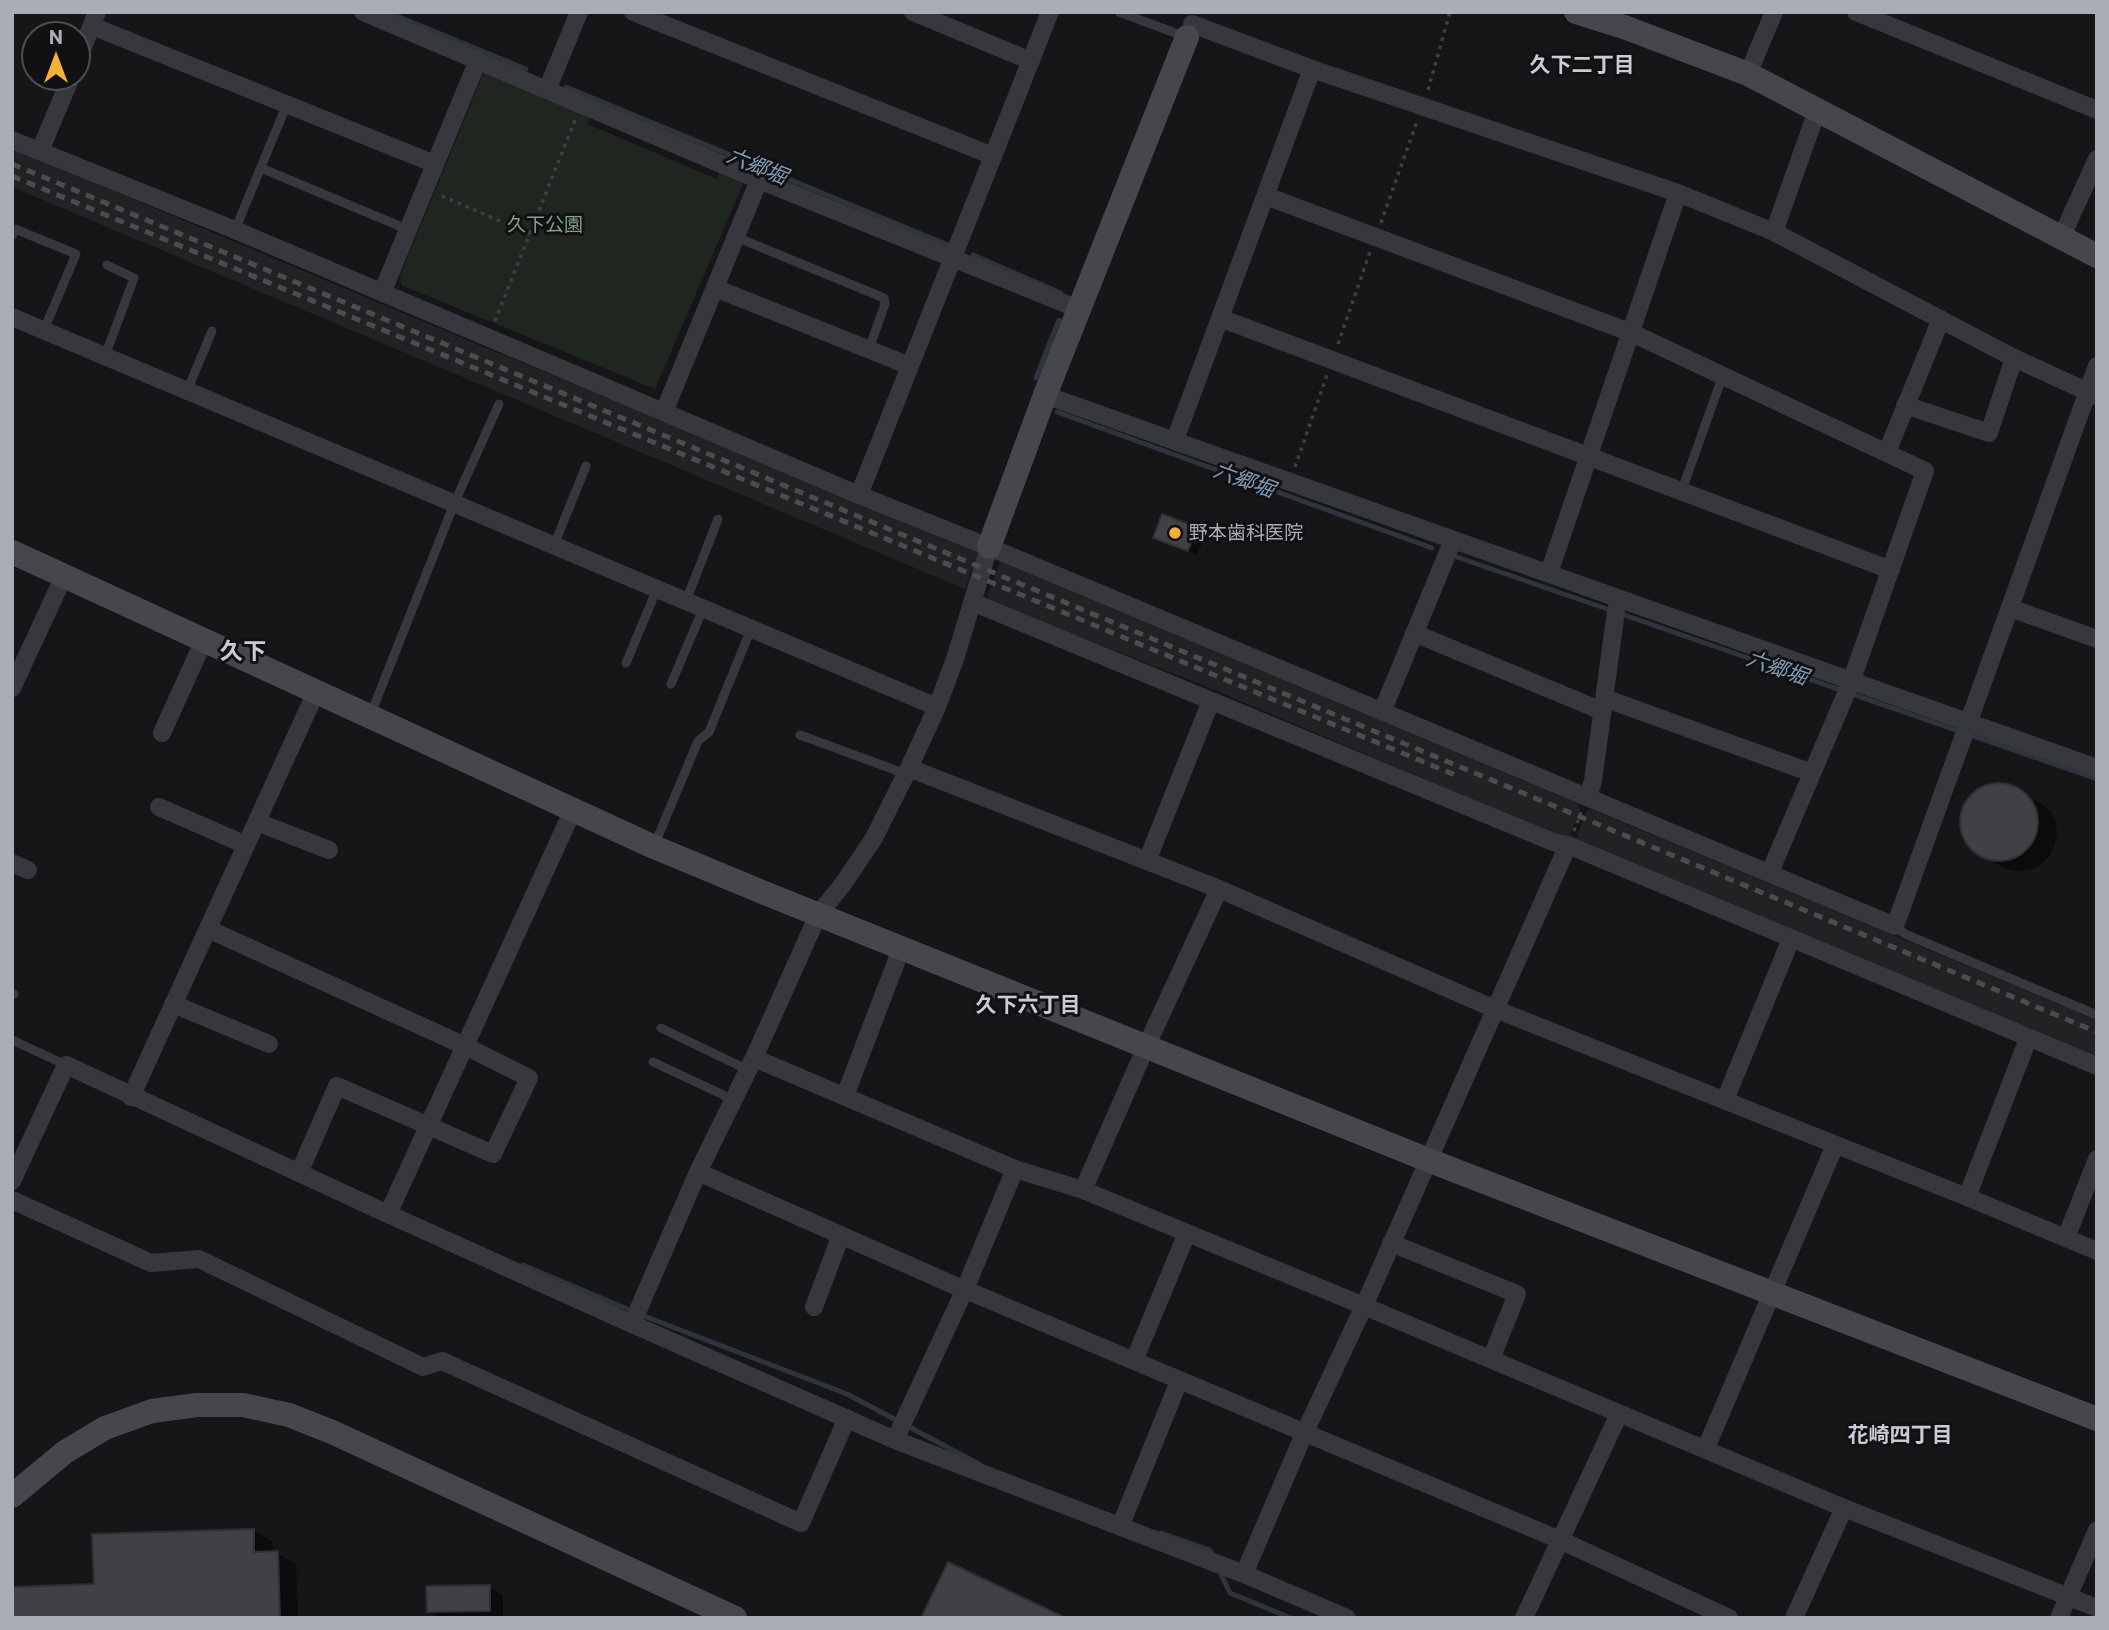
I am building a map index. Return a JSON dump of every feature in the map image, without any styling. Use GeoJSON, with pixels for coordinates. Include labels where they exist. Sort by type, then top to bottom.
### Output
{"type":"FeatureCollection","features":[{"type":"Feature","properties":{"kind":"street"},"geometry":{"type":"LineString","coordinates":[[363,12],[954,261],[1081,310]]}},
{"type":"Feature","properties":{"kind":"street"},"geometry":{"type":"LineString","coordinates":[[547,90],[579,12]]}},
{"type":"Feature","properties":{"kind":"street"},"geometry":{"type":"LineString","coordinates":[[634,12],[993,156]]}},
{"type":"Feature","properties":{"kind":"street"},"geometry":{"type":"LineString","coordinates":[[913,12],[1031,61]]}},
{"type":"Feature","properties":{"kind":"street"},"geometry":{"type":"LineString","coordinates":[[859,495],[954,261],[1050,12]]}},
{"type":"Feature","properties":{"kind":"street"},"geometry":{"type":"LineString","coordinates":[[1576,12],[1627,20],[1748,74],[1818,108],[2097,256]]}},
{"type":"Feature","properties":{"kind":"street"},"geometry":{"type":"LineString","coordinates":[[1748,74],[1774,12]]}},
{"type":"Feature","properties":{"kind":"street"},"geometry":{"type":"LineString","coordinates":[[1856,12],[2097,110]]}},
{"type":"Feature","properties":{"kind":"street"},"geometry":{"type":"LineString","coordinates":[[95,19],[287,104],[435,164]]}},
{"type":"Feature","properties":{"kind":"street"},"geometry":{"type":"LineString","coordinates":[[632,1324],[698,1172],[751,1064],[818,915],[874,838],[937,707],[989,547],[1045,396],[1192,24],[1312,69],[1678,193],[1774,232],[2014,358],[2092,394]]}},
{"type":"Feature","properties":{"kind":"street"},"geometry":{"type":"LineString","coordinates":[[382,293],[478,60]]}},
{"type":"Feature","properties":{"kind":"street"},"geometry":{"type":"LineString","coordinates":[[1175,440],[1312,69]]}},
{"type":"Feature","properties":{"kind":"street"},"geometry":{"type":"LineString","coordinates":[[40,151],[65,91]]}},
{"type":"Feature","properties":{"kind":"street"},"geometry":{"type":"LineString","coordinates":[[1774,232],[1818,108]]}},
{"type":"Feature","properties":{"kind":"street"},"geometry":{"type":"LineString","coordinates":[[12,140],[235,230],[859,495],[1382,712],[1586,802],[1770,872],[1895,926],[1967,723],[2092,394],[2097,366]]}},
{"type":"Feature","properties":{"kind":"street"},"geometry":{"type":"LineString","coordinates":[[2061,238],[2097,159]]}},
{"type":"Feature","properties":{"kind":"street"},"geometry":{"type":"LineString","coordinates":[[664,412],[759,180]]}},
{"type":"Feature","properties":{"kind":"street"},"geometry":{"type":"LineString","coordinates":[[1549,573],[1678,193]]}},
{"type":"Feature","properties":{"kind":"street"},"geometry":{"type":"LineString","coordinates":[[1266,196],[1632,333],[1926,471],[1850,682],[1770,872]]}},
{"type":"Feature","properties":{"kind":"street"},"geometry":{"type":"LineString","coordinates":[[715,288],[910,366]]}},
{"type":"Feature","properties":{"kind":"street"},"geometry":{"type":"LineString","coordinates":[[12,317],[937,707]]}},
{"type":"Feature","properties":{"kind":"street"},"geometry":{"type":"LineString","coordinates":[[1220,318],[1891,570]]}},
{"type":"Feature","properties":{"kind":"street"},"geometry":{"type":"LineString","coordinates":[[1887,453],[1941,319]]}},
{"type":"Feature","properties":{"kind":"street"},"geometry":{"type":"LineString","coordinates":[[1905,405],[1989,433],[2014,358]]}},
{"type":"Feature","properties":{"kind":"street"},"geometry":{"type":"LineString","coordinates":[[1045,396],[2097,768]]}},
{"type":"Feature","properties":{"kind":"street"},"geometry":{"type":"LineString","coordinates":[[1382,712],[1453,540]]}},
{"type":"Feature","properties":{"kind":"street"},"geometry":{"type":"LineString","coordinates":[[12,552],[654,847],[1428,1160],[2097,1419]]}},
{"type":"Feature","properties":{"kind":"street"},"geometry":{"type":"LineString","coordinates":[[12,688],[64,576]]}},
{"type":"Feature","properties":{"kind":"street"},"geometry":{"type":"LineString","coordinates":[[1586,802],[1593,781],[1616,611],[1620,599]]}},
{"type":"Feature","properties":{"kind":"street"},"geometry":{"type":"LineString","coordinates":[[972,603],[1553,842],[1570,841],[1791,939],[2097,1066]]}},
{"type":"Feature","properties":{"kind":"street"},"geometry":{"type":"LineString","coordinates":[[2010,608],[2097,639]]}},
{"type":"Feature","properties":{"kind":"street"},"geometry":{"type":"LineString","coordinates":[[1414,633],[1603,704],[1812,773]]}},
{"type":"Feature","properties":{"kind":"street"},"geometry":{"type":"LineString","coordinates":[[162,733],[204,640]]}},
{"type":"Feature","properties":{"kind":"street"},"geometry":{"type":"LineString","coordinates":[[131,1097],[316,692]]}},
{"type":"Feature","properties":{"kind":"street"},"geometry":{"type":"LineString","coordinates":[[1147,861],[1211,701]]}},
{"type":"Feature","properties":{"kind":"street"},"geometry":{"type":"LineString","coordinates":[[907,771],[1219,889],[1495,1009],[2097,1251]]}},
{"type":"Feature","properties":{"kind":"street"},"geometry":{"type":"LineString","coordinates":[[159,807],[246,845]]}},
{"type":"Feature","properties":{"kind":"street"},"geometry":{"type":"LineString","coordinates":[[388,1214],[573,810]]}},
{"type":"Feature","properties":{"kind":"street"},"geometry":{"type":"LineString","coordinates":[[257,822],[329,850]]}},
{"type":"Feature","properties":{"kind":"street"},"geometry":{"type":"LineString","coordinates":[[1244,1574],[1570,841]]}},
{"type":"Feature","properties":{"kind":"street"},"geometry":{"type":"LineString","coordinates":[[1083,1190],[1219,889]]}},
{"type":"Feature","properties":{"kind":"street"},"geometry":{"type":"LineString","coordinates":[[208,929],[529,1078],[494,1154],[337,1086],[299,1173]]}},
{"type":"Feature","properties":{"kind":"street"},"geometry":{"type":"LineString","coordinates":[[1725,1100],[1791,939]]}},
{"type":"Feature","properties":{"kind":"street"},"geometry":{"type":"LineString","coordinates":[[845,1096],[901,949]]}},
{"type":"Feature","properties":{"kind":"street"},"geometry":{"type":"LineString","coordinates":[[173,1004],[269,1044]]}},
{"type":"Feature","properties":{"kind":"street"},"geometry":{"type":"LineString","coordinates":[[1967,1197],[2028,1039]]}},
{"type":"Feature","properties":{"kind":"street"},"geometry":{"type":"LineString","coordinates":[[751,1064],[845,1096],[1016,1169],[1083,1190],[1706,1448],[1844,1508],[2097,1608]]}},
{"type":"Feature","properties":{"kind":"street"},"geometry":{"type":"LineString","coordinates":[[12,1181],[66,1065],[388,1214],[895,1440],[1244,1574],[1347,1618]]}},
{"type":"Feature","properties":{"kind":"street"},"geometry":{"type":"LineString","coordinates":[[1706,1448],[1835,1145]]}},
{"type":"Feature","properties":{"kind":"street"},"geometry":{"type":"LineString","coordinates":[[2066,1238],[2097,1159]]}},
{"type":"Feature","properties":{"kind":"street"},"geometry":{"type":"LineString","coordinates":[[895,1440],[965,1289],[1016,1169]]}},
{"type":"Feature","properties":{"kind":"street"},"geometry":{"type":"LineString","coordinates":[[698,1172],[1179,1381],[1560,1540],[1701,1613],[1729,1618]]}},
{"type":"Feature","properties":{"kind":"street"},"geometry":{"type":"LineString","coordinates":[[12,1200],[151,1264],[199,1259],[423,1367],[442,1361],[801,1523],[847,1418]]}},
{"type":"Feature","properties":{"kind":"street"},"geometry":{"type":"LineString","coordinates":[[1133,1361],[1187,1233]]}},
{"type":"Feature","properties":{"kind":"street"},"geometry":{"type":"LineString","coordinates":[[814,1307],[841,1235]]}},
{"type":"Feature","properties":{"kind":"street"},"geometry":{"type":"LineString","coordinates":[[1391,1243],[1517,1294],[1491,1359]]}},
{"type":"Feature","properties":{"kind":"street"},"geometry":{"type":"LineString","coordinates":[[1120,1528],[1179,1381]]}},
{"type":"Feature","properties":{"kind":"street"},"geometry":{"type":"LineString","coordinates":[[12,1496],[65,1452],[105,1429],[152,1411],[197,1405],[243,1405],[289,1415],[332,1432],[736,1618]]}},
{"type":"Feature","properties":{"kind":"street"},"geometry":{"type":"LineString","coordinates":[[1524,1618],[1619,1414]]}},
{"type":"Feature","properties":{"kind":"street"},"geometry":{"type":"LineString","coordinates":[[1794,1618],[1844,1508]]}},
{"type":"Feature","properties":{"kind":"street"},"geometry":{"type":"LineString","coordinates":[[2059,1618],[2097,1530]]}},
{"type":"Feature","properties":{"kind":"lane"},"geometry":{"type":"LineString","coordinates":[[1119,12],[1192,24]]}},
{"type":"Feature","properties":{"kind":"lane"},"geometry":{"type":"LineString","coordinates":[[235,230],[287,104]]}},
{"type":"Feature","properties":{"kind":"lane"},"geometry":{"type":"LineString","coordinates":[[261,168],[409,230]]}},
{"type":"Feature","properties":{"kind":"lane"},"geometry":{"type":"LineString","coordinates":[[12,236],[15,229],[76,254],[44,330]]}},
{"type":"Feature","properties":{"kind":"lane"},"geometry":{"type":"LineString","coordinates":[[736,237],[884,298],[886,304],[869,349]]}},
{"type":"Feature","properties":{"kind":"lane"},"geometry":{"type":"LineString","coordinates":[[105,356],[134,278],[107,265]]}},
{"type":"Feature","properties":{"kind":"lane"},"geometry":{"type":"LineString","coordinates":[[187,391],[212,331]]}},
{"type":"Feature","properties":{"kind":"lane"},"geometry":{"type":"LineString","coordinates":[[1682,490],[1723,375]]}},
{"type":"Feature","properties":{"kind":"lane"},"geometry":{"type":"LineString","coordinates":[[370,716],[454,504],[499,404]]}},
{"type":"Feature","properties":{"kind":"lane"},"geometry":{"type":"LineString","coordinates":[[554,545],[586,466]]}},
{"type":"Feature","properties":{"kind":"lane"},"geometry":{"type":"LineString","coordinates":[[686,601],[718,519]]}},
{"type":"Feature","properties":{"kind":"lane"},"geometry":{"type":"LineString","coordinates":[[626,663],[657,589]]}},
{"type":"Feature","properties":{"kind":"lane"},"geometry":{"type":"LineString","coordinates":[[671,684],[703,608]]}},
{"type":"Feature","properties":{"kind":"lane"},"geometry":{"type":"LineString","coordinates":[[654,847],[698,741],[709,732],[751,629]]}},
{"type":"Feature","properties":{"kind":"lane"},"geometry":{"type":"LineString","coordinates":[[800,735],[907,771]]}},
{"type":"Feature","properties":{"kind":"lane"},"geometry":{"type":"LineString","coordinates":[[1895,926],[1905,934],[2097,1014]]}},
{"type":"Feature","properties":{"kind":"lane"},"geometry":{"type":"LineString","coordinates":[[662,1028],[751,1064]]}},
{"type":"Feature","properties":{"kind":"lane"},"geometry":{"type":"LineString","coordinates":[[12,1040],[66,1065]]}},
{"type":"Feature","properties":{"kind":"lane"},"geometry":{"type":"LineString","coordinates":[[653,1062],[734,1100]]}},
{"type":"Feature","properties":{"kind":"path"},"geometry":{"type":"LineString","coordinates":[[1425,99],[1450,12]]}},
{"type":"Feature","properties":{"kind":"path"},"geometry":{"type":"LineString","coordinates":[[494,328],[578,112]]}},
{"type":"Feature","properties":{"kind":"path"},"geometry":{"type":"LineString","coordinates":[[1379,228],[1419,114]]}},
{"type":"Feature","properties":{"kind":"path"},"geometry":{"type":"LineString","coordinates":[[447,198],[530,234]]}},
{"type":"Feature","properties":{"kind":"path"},"geometry":{"type":"LineString","coordinates":[[1335,353],[1371,246]]}},
{"type":"Feature","properties":{"kind":"path"},"geometry":{"type":"LineString","coordinates":[[1294,472],[1329,370]]}},
{"type":"Feature","properties":{"kind":"path"},"geometry":{"type":"LineString","coordinates":[[1570,841],[1586,802]]}},
{"type":"Feature","properties":{"kind":"shaded area"},"geometry":{"type":"Polygon","coordinates":[[[12,148],[474,343],[978,550],[965,589],[12,187],[12,148]]]}},
{"type":"Feature","properties":{"kind":"shaded area"},"geometry":{"type":"Polygon","coordinates":[[[1000,561],[1577,803],[1580,809],[1569,836],[1565,839],[1210,688],[986,600],[1000,561]]]}},
{"type":"Feature","properties":{"kind":"shaded area"},"geometry":{"type":"Polygon","coordinates":[[[1590,809],[2097,1020],[2097,1057],[1576,839],[1586,812],[1590,809]]]}},
{"type":"Feature","properties":{"kind":"green space","name":"久下公園"},"geometry":{"type":"Polygon","coordinates":[[[484,72],[590,116],[587,124],[717,179],[720,172],[744,182],[655,389],[401,285],[400,276],[484,72]]]}},
{"type":"Feature","properties":{"kind":"building","name":"野本歯科医院"},"geometry":{"type":"Polygon","coordinates":[[[1162,514],[1197,527],[1188,551],[1153,538],[1162,514]]]}},
{"type":"Feature","properties":{"kind":"building"},"geometry":{"type":"Polygon","coordinates":[[[1999,783],[2014,786],[2027,794],[2035,807],[2038,822],[2035,837],[2027,850],[2014,858],[1999,861],[1984,858],[1971,850],[1963,837],[1960,822],[1963,807],[1971,794],[1984,786],[1999,783]]]}},
{"type":"Feature","properties":{"kind":"building"},"geometry":{"type":"Polygon","coordinates":[[[254,1529],[254,1552],[278,1551],[280,1618],[12,1618],[12,1587],[94,1584],[92,1534],[254,1529]]]}},
{"type":"Feature","properties":{"kind":"building"},"geometry":{"type":"Polygon","coordinates":[[[948,1562],[1066,1618],[921,1618],[948,1562]]]}},
{"type":"Feature","properties":{"kind":"building"},"geometry":{"type":"Polygon","coordinates":[[[490,1585],[490,1611],[427,1612],[426,1586],[490,1585]]]}},
{"type":"Feature","properties":{"kind":"waterway","name":"六郷堀"},"geometry":{"type":"LineString","coordinates":[[387,12],[526,69]]}},
{"type":"Feature","properties":{"kind":"waterway","name":"六郷堀"},"geometry":{"type":"LineString","coordinates":[[566,87],[948,245]]}},
{"type":"Feature","properties":{"kind":"waterway","name":"六郷堀"},"geometry":{"type":"LineString","coordinates":[[973,255],[1061,293]]}},
{"type":"Feature","properties":{"kind":"waterway","name":"六郷堀"},"geometry":{"type":"LineString","coordinates":[[1036,378],[1059,320]]}},
{"type":"Feature","properties":{"kind":"waterway","name":"六郷堀"},"geometry":{"type":"LineString","coordinates":[[1057,412],[1432,548]]}},
{"type":"Feature","properties":{"kind":"waterway","name":"六郷堀"},"geometry":{"type":"LineString","coordinates":[[1457,557],[2097,779]]}},
{"type":"Feature","properties":{"kind":"waterway"},"geometry":{"type":"LineString","coordinates":[[523,1265],[644,1316],[847,1394],[979,1464]]}},
{"type":"Feature","properties":{"kind":"waterway"},"geometry":{"type":"LineString","coordinates":[[1161,1533],[1210,1550],[1214,1558]]}},
{"type":"Feature","properties":{"kind":"waterway"},"geometry":{"type":"LineString","coordinates":[[1219,1570],[1230,1593],[1291,1618]]}},
{"type":"Feature","properties":{"kind":"railway"},"geometry":{"type":"LineString","coordinates":[[12,164],[2097,1032]]}},
{"type":"Feature","properties":{"kind":"railway"},"geometry":{"type":"LineString","coordinates":[[12,176],[1460,777]]}},
{"type":"Feature","properties":{"kind":"place","name":"野本歯科医院"},"geometry":{"type":"Point","coordinates":[1175,533]}},
{"type":"Feature","properties":{"kind":"district","name":"久下二丁目"},"geometry":{"type":"Point","coordinates":[1582,65]}},
{"type":"Feature","properties":{"kind":"district","name":"久下"},"geometry":{"type":"Point","coordinates":[243,651]}},
{"type":"Feature","properties":{"kind":"district","name":"久下六丁目"},"geometry":{"type":"Point","coordinates":[1028,1005]}},
{"type":"Feature","properties":{"kind":"district","name":"花崎四丁目"},"geometry":{"type":"Point","coordinates":[1900,1435]}}]}
